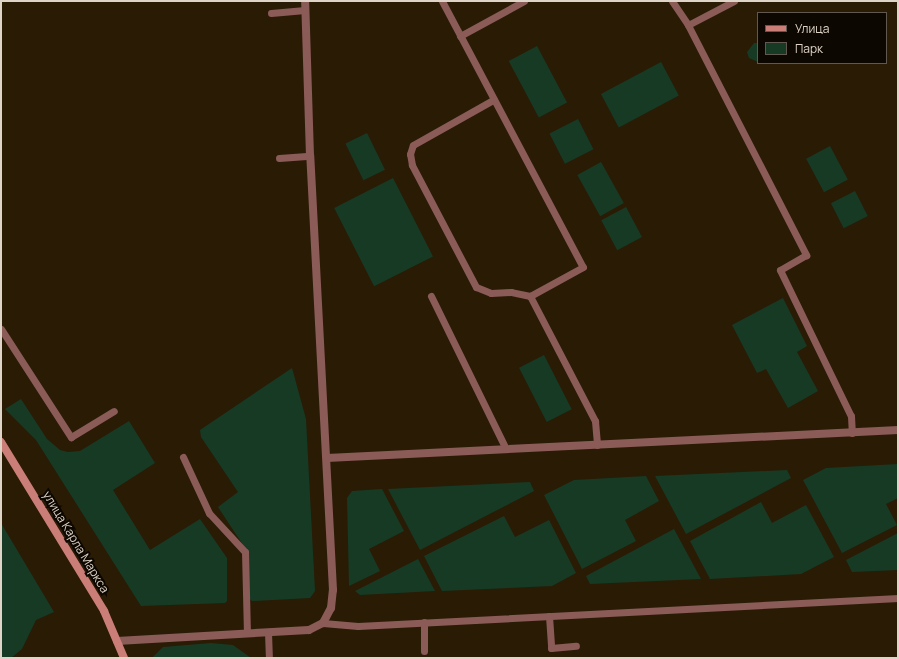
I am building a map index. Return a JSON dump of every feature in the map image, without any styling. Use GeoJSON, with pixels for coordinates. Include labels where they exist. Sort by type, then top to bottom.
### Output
{"type":"FeatureCollection","features":[{"type":"Feature","properties":{"kind":"main road","name":"улица Карла Маркса"},"geometry":{"type":"LineString","coordinates":[[1,442],[104,611],[124,658]]}},
{"type":"Feature","properties":{"kind":"street"},"geometry":{"type":"LineString","coordinates":[[117,641],[309,630],[323,623],[331,608],[333,590],[310,156],[305,5]]}},
{"type":"Feature","properties":{"kind":"street"},"geometry":{"type":"LineString","coordinates":[[327,458],[898,430]]}},
{"type":"Feature","properties":{"kind":"lane"},"geometry":{"type":"LineString","coordinates":[[442,1],[493,100],[583,267],[530,296],[511,292],[491,293],[476,287],[412,165],[410,154],[413,145],[493,100]]}},
{"type":"Feature","properties":{"kind":"lane"},"geometry":{"type":"LineString","coordinates":[[460,36],[524,1]]}},
{"type":"Feature","properties":{"kind":"lane"},"geometry":{"type":"LineString","coordinates":[[672,1],[688,25],[806,256],[780,270],[851,416],[852,433]]}},
{"type":"Feature","properties":{"kind":"lane"},"geometry":{"type":"LineString","coordinates":[[688,25],[734,1]]}},
{"type":"Feature","properties":{"kind":"lane"},"geometry":{"type":"LineString","coordinates":[[271,13],[305,5]]}},
{"type":"Feature","properties":{"kind":"lane"},"geometry":{"type":"LineString","coordinates":[[279,158],[310,156]]}},
{"type":"Feature","properties":{"kind":"lane"},"geometry":{"type":"LineString","coordinates":[[431,296],[506,449]]}},
{"type":"Feature","properties":{"kind":"lane"},"geometry":{"type":"LineString","coordinates":[[530,296],[595,421],[597,445]]}},
{"type":"Feature","properties":{"kind":"lane"},"geometry":{"type":"LineString","coordinates":[[1,329],[72,437],[114,411]]}},
{"type":"Feature","properties":{"kind":"lane"},"geometry":{"type":"LineString","coordinates":[[183,457],[209,513],[245,552],[247,633]]}},
{"type":"Feature","properties":{"kind":"lane"},"geometry":{"type":"LineString","coordinates":[[323,623],[358,626],[898,598]]}},
{"type":"Feature","properties":{"kind":"lane"},"geometry":{"type":"LineString","coordinates":[[549,616],[551,648],[576,646]]}},
{"type":"Feature","properties":{"kind":"lane"},"geometry":{"type":"LineString","coordinates":[[424,622],[424,651]]}},
{"type":"Feature","properties":{"kind":"lane"},"geometry":{"type":"LineString","coordinates":[[268,632],[269,658]]}},
{"type":"Feature","properties":{"kind":"green space"},"geometry":{"type":"Polygon","coordinates":[[[754,43],[757,43],[757,62],[749,58],[747,52],[754,43]]]}},
{"type":"Feature","properties":{"kind":"green space"},"geometry":{"type":"Polygon","coordinates":[[[537,46],[567,103],[539,118],[509,61],[537,46]]]}},
{"type":"Feature","properties":{"kind":"green space"},"geometry":{"type":"Polygon","coordinates":[[[661,62],[679,96],[619,127],[601,94],[661,62]]]}},
{"type":"Feature","properties":{"kind":"green space"},"geometry":{"type":"Polygon","coordinates":[[[578,119],[593,149],[565,164],[549,134],[578,119]]]}},
{"type":"Feature","properties":{"kind":"green space"},"geometry":{"type":"Polygon","coordinates":[[[367,133],[385,170],[363,180],[345,144],[367,133]]]}},
{"type":"Feature","properties":{"kind":"green space"},"geometry":{"type":"Polygon","coordinates":[[[830,146],[848,180],[824,192],[806,159],[830,146]]]}},
{"type":"Feature","properties":{"kind":"green space"},"geometry":{"type":"Polygon","coordinates":[[[601,162],[624,203],[600,216],[577,175],[601,162]]]}},
{"type":"Feature","properties":{"kind":"green space"},"geometry":{"type":"Polygon","coordinates":[[[393,178],[433,256],[374,286],[334,208],[393,178]]]}},
{"type":"Feature","properties":{"kind":"green space"},"geometry":{"type":"Polygon","coordinates":[[[855,191],[868,216],[844,228],[831,203],[855,191]]]}},
{"type":"Feature","properties":{"kind":"green space"},"geometry":{"type":"Polygon","coordinates":[[[626,207],[642,237],[617,250],[601,220],[626,207]]]}},
{"type":"Feature","properties":{"kind":"green space"},"geometry":{"type":"Polygon","coordinates":[[[783,298],[807,346],[797,352],[818,391],[788,408],[766,369],[757,373],[732,325],[783,298]]]}},
{"type":"Feature","properties":{"kind":"green space"},"geometry":{"type":"Polygon","coordinates":[[[544,355],[572,409],[547,422],[519,368],[544,355]]]}},
{"type":"Feature","properties":{"kind":"green space"},"geometry":{"type":"Polygon","coordinates":[[[292,368],[306,419],[315,591],[310,598],[252,601],[249,598],[249,554],[218,507],[238,492],[201,437],[200,430],[292,368]]]}},
{"type":"Feature","properties":{"kind":"green space"},"geometry":{"type":"Polygon","coordinates":[[[21,399],[47,439],[60,450],[68,452],[80,451],[129,421],[155,463],[113,490],[150,550],[200,519],[227,558],[227,601],[225,603],[141,606],[36,440],[5,409],[21,399]]]}},
{"type":"Feature","properties":{"kind":"green space"},"geometry":{"type":"Polygon","coordinates":[[[898,464],[898,498],[886,504],[897,525],[842,553],[803,480],[826,468],[898,464]]]}},
{"type":"Feature","properties":{"kind":"green space"},"geometry":{"type":"Polygon","coordinates":[[[787,470],[791,478],[686,534],[655,476],[787,470]]]}},
{"type":"Feature","properties":{"kind":"green space"},"geometry":{"type":"Polygon","coordinates":[[[646,476],[659,501],[625,520],[636,541],[582,569],[544,495],[574,480],[646,476]]]}},
{"type":"Feature","properties":{"kind":"green space"},"geometry":{"type":"Polygon","coordinates":[[[530,482],[534,491],[420,550],[388,489],[530,482]]]}},
{"type":"Feature","properties":{"kind":"green space"},"geometry":{"type":"Polygon","coordinates":[[[382,489],[404,531],[369,549],[380,571],[349,586],[347,498],[352,491],[382,489]]]}},
{"type":"Feature","properties":{"kind":"green space"},"geometry":{"type":"Polygon","coordinates":[[[761,502],[772,523],[806,505],[834,557],[801,574],[710,579],[690,541],[761,502]]]}},
{"type":"Feature","properties":{"kind":"green space"},"geometry":{"type":"Polygon","coordinates":[[[504,516],[515,537],[549,520],[576,573],[552,586],[442,591],[424,556],[504,516]]]}},
{"type":"Feature","properties":{"kind":"green space"},"geometry":{"type":"Polygon","coordinates":[[[1,523],[54,612],[36,620],[22,649],[11,658],[1,658],[1,523]]]}},
{"type":"Feature","properties":{"kind":"green space"},"geometry":{"type":"Polygon","coordinates":[[[674,529],[701,579],[590,584],[586,576],[674,529]]]}},
{"type":"Feature","properties":{"kind":"green space"},"geometry":{"type":"Polygon","coordinates":[[[898,533],[898,570],[852,572],[846,560],[898,533]]]}},
{"type":"Feature","properties":{"kind":"green space"},"geometry":{"type":"Polygon","coordinates":[[[418,559],[435,591],[360,595],[355,591],[418,559]]]}},
{"type":"Feature","properties":{"kind":"green space"},"geometry":{"type":"Polygon","coordinates":[[[211,643],[233,645],[251,658],[152,658],[163,647],[211,643]]]}}]}
